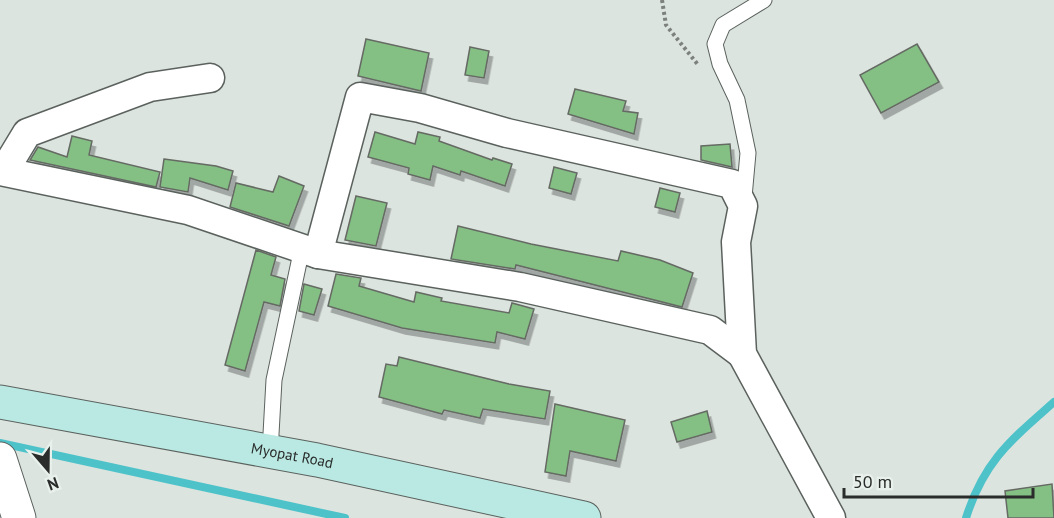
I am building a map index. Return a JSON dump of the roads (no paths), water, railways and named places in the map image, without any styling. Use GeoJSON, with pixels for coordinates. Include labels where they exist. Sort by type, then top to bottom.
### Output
{"type":"FeatureCollection","features":[{"type":"Feature","properties":{"kind":"main road","name":"Myopat Road"},"geometry":{"type":"LineString","coordinates":[[0,402],[270,452],[584,518]]}},
{"type":"Feature","properties":{"kind":"street"},"geometry":{"type":"LineString","coordinates":[[210,78],[150,87],[27,133],[2,171],[188,210],[310,251],[520,287],[710,330],[742,354],[831,518]]}},
{"type":"Feature","properties":{"kind":"street"},"geometry":{"type":"LineString","coordinates":[[310,251],[360,97],[420,108],[507,133],[732,184],[743,206],[736,242],[742,354]]}},
{"type":"Feature","properties":{"kind":"street"},"geometry":{"type":"LineString","coordinates":[[0,459],[19,518]]}},
{"type":"Feature","properties":{"kind":"lane"},"geometry":{"type":"LineString","coordinates":[[743,206],[748,153],[737,100],[720,64],[715,44],[723,25],[764,0]]}},
{"type":"Feature","properties":{"kind":"lane"},"geometry":{"type":"LineString","coordinates":[[270,452],[274,380],[310,251]]}},
{"type":"Feature","properties":{"kind":"waterway"},"geometry":{"type":"LineString","coordinates":[[966,518],[973,498],[990,466],[1012,440],[1054,402]]}},
{"type":"Feature","properties":{"kind":"waterway"},"geometry":{"type":"LineString","coordinates":[[0,443],[345,518]]}}]}
